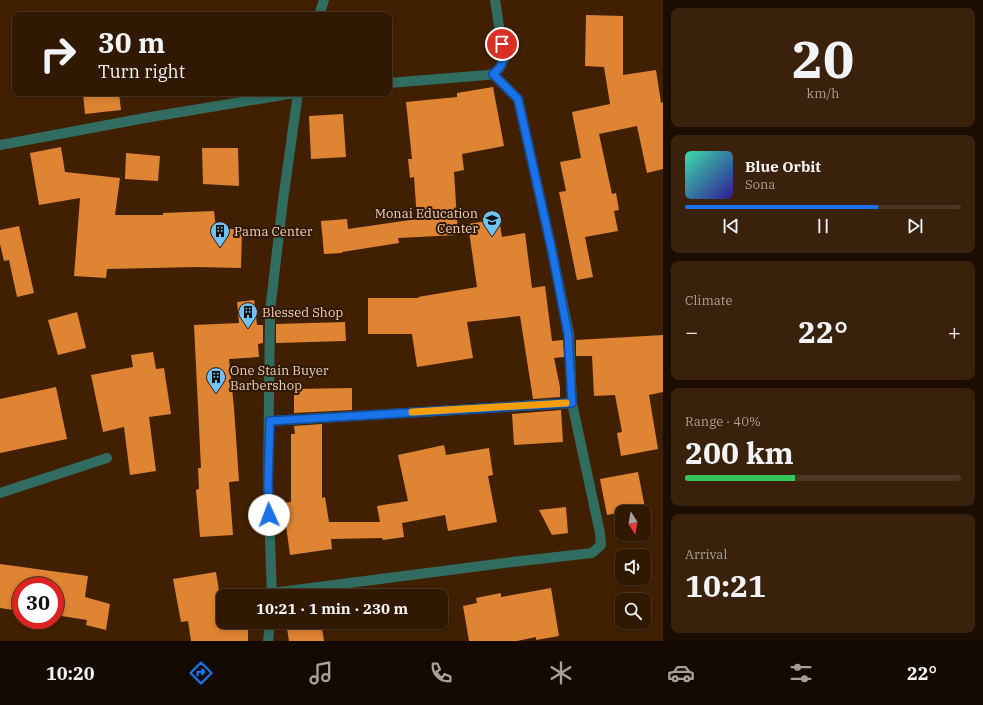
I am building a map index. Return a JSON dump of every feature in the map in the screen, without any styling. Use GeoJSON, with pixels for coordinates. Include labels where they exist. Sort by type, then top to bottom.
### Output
{"type":"FeatureCollection","features":[{"type":"Feature","properties":{"kind":"street"},"geometry":{"type":"LineString","coordinates":[[320,12],[324,0]]}},
{"type":"Feature","properties":{"kind":"street"},"geometry":{"type":"LineString","coordinates":[[392,83],[493,74],[499,69],[504,59],[495,0]]}},
{"type":"Feature","properties":{"kind":"street"},"geometry":{"type":"LineString","coordinates":[[316,589],[512,562],[592,553],[601,545],[600,533],[572,403],[568,334],[552,251],[518,99],[493,74]]}},
{"type":"Feature","properties":{"kind":"street"},"geometry":{"type":"LineString","coordinates":[[0,145],[145,118],[279,96]]}},
{"type":"Feature","properties":{"kind":"street"},"geometry":{"type":"LineString","coordinates":[[272,589],[268,483],[270,421],[270,311],[297,96]]}},
{"type":"Feature","properties":{"kind":"street"},"geometry":{"type":"LineString","coordinates":[[270,421],[572,403]]}},
{"type":"Feature","properties":{"kind":"street"},"geometry":{"type":"LineString","coordinates":[[0,493],[107,458]]}},
{"type":"Feature","properties":{"kind":"street"},"geometry":{"type":"LineString","coordinates":[[268,641],[269,629]]}},
{"type":"Feature","properties":{"kind":"building"},"geometry":{"type":"Polygon","coordinates":[[[586,15],[623,16],[623,75],[656,70],[661,103],[663,102],[663,169],[647,173],[637,126],[599,134],[612,194],[616,193],[619,210],[614,211],[618,231],[585,237],[593,277],[577,280],[559,192],[566,191],[560,162],[581,158],[572,112],[610,104],[604,67],[585,66],[586,15]]]}},
{"type":"Feature","properties":{"kind":"building"},"geometry":{"type":"Polygon","coordinates":[[[493,87],[504,146],[462,154],[464,170],[454,172],[458,235],[398,238],[399,243],[342,253],[324,254],[321,221],[347,219],[348,229],[417,219],[414,177],[410,178],[408,159],[412,159],[406,102],[457,97],[457,93],[493,87]]]}},
{"type":"Feature","properties":{"kind":"building"},"geometry":{"type":"Polygon","coordinates":[[[83,96],[119,96],[121,110],[85,114],[83,96]]]}},
{"type":"Feature","properties":{"kind":"building"},"geometry":{"type":"Polygon","coordinates":[[[343,114],[346,157],[311,159],[309,116],[343,114]]]}},
{"type":"Feature","properties":{"kind":"building"},"geometry":{"type":"Polygon","coordinates":[[[61,147],[65,172],[120,178],[115,215],[163,215],[163,213],[214,211],[216,229],[242,229],[241,268],[196,267],[107,269],[106,278],[74,276],[80,198],[39,205],[30,153],[61,147]]]}},
{"type":"Feature","properties":{"kind":"building"},"geometry":{"type":"Polygon","coordinates":[[[202,148],[238,148],[239,186],[203,184],[202,148]]]}},
{"type":"Feature","properties":{"kind":"building"},"geometry":{"type":"Polygon","coordinates":[[[126,153],[160,156],[158,181],[125,179],[126,153]]]}},
{"type":"Feature","properties":{"kind":"building"},"geometry":{"type":"Polygon","coordinates":[[[499,219],[502,237],[525,233],[532,288],[545,286],[552,341],[563,340],[564,357],[554,358],[560,387],[560,397],[533,399],[520,316],[467,322],[473,358],[417,367],[412,334],[368,334],[368,298],[419,298],[418,297],[477,287],[468,224],[499,219]]]}},
{"type":"Feature","properties":{"kind":"building"},"geometry":{"type":"Polygon","coordinates":[[[19,226],[34,293],[17,297],[9,260],[4,261],[0,244],[0,230],[19,226]]]}},
{"type":"Feature","properties":{"kind":"building"},"geometry":{"type":"Polygon","coordinates":[[[254,300],[257,325],[263,325],[263,343],[258,344],[259,357],[229,359],[239,481],[229,482],[233,535],[200,537],[196,490],[199,489],[198,468],[201,468],[194,325],[239,323],[237,302],[254,300]]]}},
{"type":"Feature","properties":{"kind":"building"},"geometry":{"type":"Polygon","coordinates":[[[77,312],[86,348],[58,355],[48,320],[77,312]]]}},
{"type":"Feature","properties":{"kind":"building"},"geometry":{"type":"Polygon","coordinates":[[[345,322],[346,341],[276,343],[276,324],[345,322]]]}},
{"type":"Feature","properties":{"kind":"building"},"geometry":{"type":"Polygon","coordinates":[[[663,335],[663,392],[649,395],[658,449],[621,456],[617,433],[622,432],[615,395],[594,396],[592,356],[576,356],[576,340],[663,335]]]}},
{"type":"Feature","properties":{"kind":"building"},"geometry":{"type":"Polygon","coordinates":[[[153,352],[156,369],[164,368],[171,414],[149,417],[156,471],[130,475],[124,427],[103,432],[91,375],[133,367],[131,355],[153,352]]]}},
{"type":"Feature","properties":{"kind":"building"},"geometry":{"type":"Polygon","coordinates":[[[56,387],[67,439],[0,453],[0,399],[56,387]]]}},
{"type":"Feature","properties":{"kind":"building"},"geometry":{"type":"Polygon","coordinates":[[[352,388],[352,410],[294,413],[294,389],[352,388]]]}},
{"type":"Feature","properties":{"kind":"building"},"geometry":{"type":"Polygon","coordinates":[[[561,410],[563,442],[514,445],[512,414],[561,410]]]}},
{"type":"Feature","properties":{"kind":"building"},"geometry":{"type":"Polygon","coordinates":[[[322,424],[322,498],[325,497],[329,522],[380,522],[377,506],[408,501],[398,455],[444,445],[446,455],[489,448],[493,475],[488,476],[497,522],[448,531],[445,515],[402,523],[404,537],[383,540],[382,538],[331,539],[332,549],[290,555],[283,503],[291,502],[291,434],[295,434],[294,426],[322,424]]]}},
{"type":"Feature","properties":{"kind":"building"},"geometry":{"type":"Polygon","coordinates":[[[638,472],[644,505],[615,505],[615,514],[607,515],[600,479],[638,472]]]}},
{"type":"Feature","properties":{"kind":"building"},"geometry":{"type":"Polygon","coordinates":[[[566,507],[568,533],[552,535],[539,510],[566,507]]]}},
{"type":"Feature","properties":{"kind":"building"},"geometry":{"type":"Polygon","coordinates":[[[0,564],[88,576],[85,597],[110,604],[106,630],[86,625],[87,620],[64,616],[64,577],[12,577],[12,610],[0,608],[0,564]]]}},
{"type":"Feature","properties":{"kind":"building"},"geometry":{"type":"Polygon","coordinates":[[[216,572],[219,589],[216,589],[216,629],[248,629],[248,641],[191,641],[188,621],[181,622],[173,579],[216,572]]]}},
{"type":"Feature","properties":{"kind":"building"},"geometry":{"type":"Polygon","coordinates":[[[551,588],[559,636],[536,640],[536,637],[517,641],[469,641],[463,606],[477,603],[476,598],[501,593],[501,597],[551,588]]]}},
{"type":"Feature","properties":{"kind":"building"},"geometry":{"type":"Polygon","coordinates":[[[287,629],[322,629],[324,641],[289,641],[287,629]]]}},
{"type":"Feature","properties":{"kind":"slow traffic"},"geometry":{"type":"LineString","coordinates":[[412,412],[566,403]]}},
{"type":"Feature","properties":{"kind":"place","name":"Monai Education Center"},"geometry":{"type":"Point","coordinates":[492,237]}},
{"type":"Feature","properties":{"kind":"place","name":"Pama Center"},"geometry":{"type":"Point","coordinates":[220,248]}},
{"type":"Feature","properties":{"kind":"place","name":"Blessed Shop"},"geometry":{"type":"Point","coordinates":[248,329]}},
{"type":"Feature","properties":{"kind":"place","name":"One Stain Buyer Barbershop"},"geometry":{"type":"Point","coordinates":[216,394]}},
{"type":"Feature","properties":{"kind":"route"},"geometry":{"type":"LineString","coordinates":[[269,515],[268,483],[270,421],[572,403],[568,334],[552,251],[518,99],[493,74],[499,69],[504,59],[502,44]]}}]}
